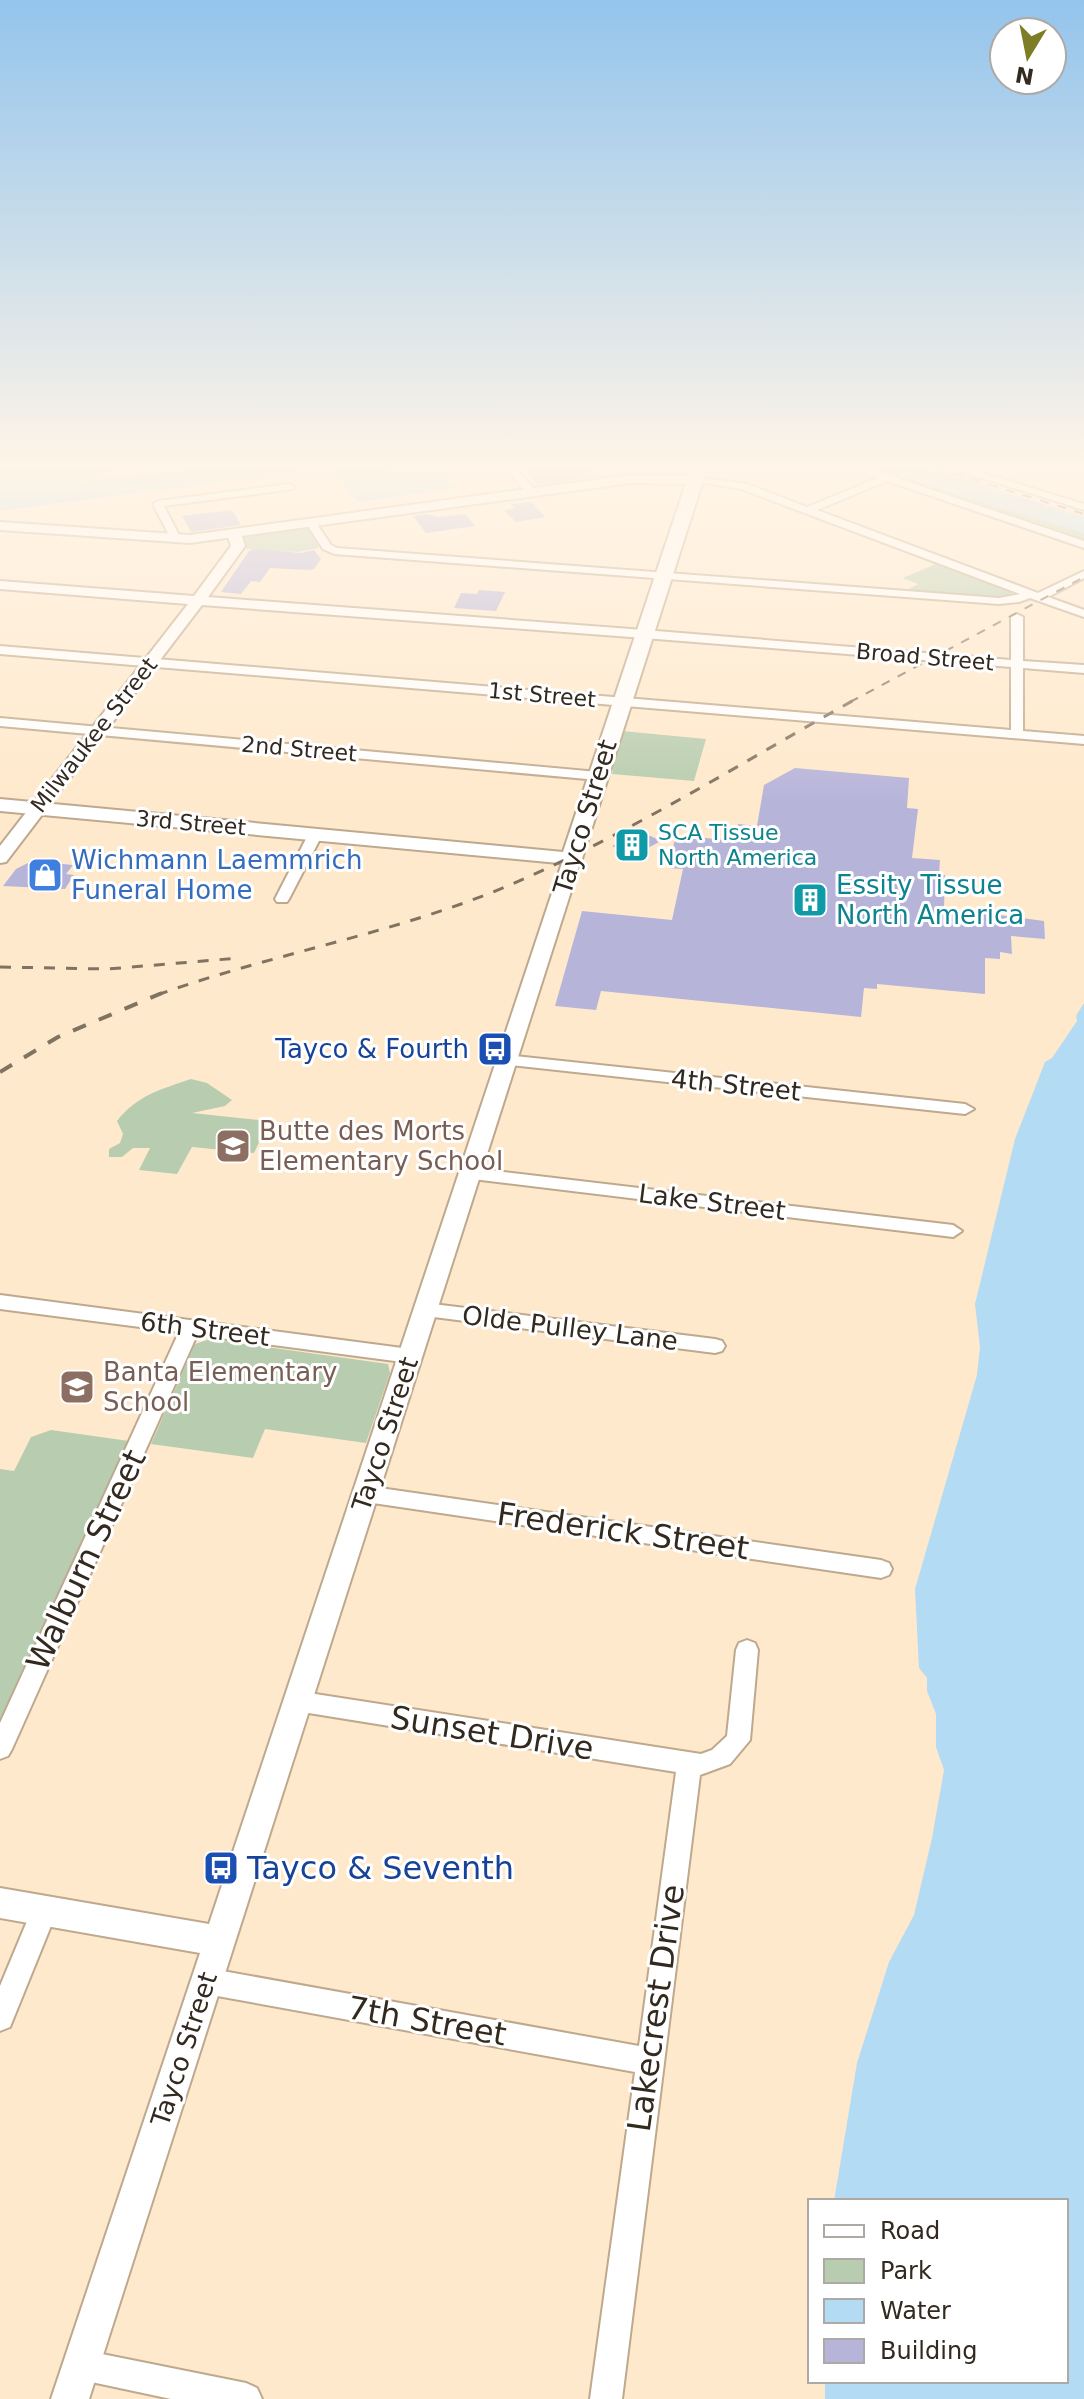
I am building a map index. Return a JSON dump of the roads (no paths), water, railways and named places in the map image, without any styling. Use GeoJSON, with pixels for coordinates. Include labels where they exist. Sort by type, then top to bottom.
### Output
{"type":"FeatureCollection","features":[{"type":"Feature","properties":{"kind":"main road","name":"Tayco Street"},"geometry":{"type":"LineString","coordinates":[[572,860],[661,580]]}},
{"type":"Feature","properties":{"kind":"main road","name":"3rd Street"},"geometry":{"type":"LineString","coordinates":[[0,805],[572,860]]}},
{"type":"Feature","properties":{"kind":"main road"},"geometry":{"type":"LineString","coordinates":[[511,854],[546,848],[581,831]]}},
{"type":"Feature","properties":{"kind":"street","name":"Milwaukee Street"},"geometry":{"type":"LineString","coordinates":[[0,858],[213,580]]}},
{"type":"Feature","properties":{"kind":"street"},"geometry":{"type":"LineString","coordinates":[[732,580],[1013,600],[1070,580]]}},
{"type":"Feature","properties":{"kind":"street"},"geometry":{"type":"LineString","coordinates":[[994,580],[1084,614]]}},
{"type":"Feature","properties":{"kind":"street","name":"Broad Street"},"geometry":{"type":"LineString","coordinates":[[0,585],[1084,669]]}},
{"type":"Feature","properties":{"kind":"street"},"geometry":{"type":"LineString","coordinates":[[1017,617],[1017,734]]}},
{"type":"Feature","properties":{"kind":"street","name":"1st Street"},"geometry":{"type":"LineString","coordinates":[[0,650],[1084,740]]}},
{"type":"Feature","properties":{"kind":"street","name":"2nd Street"},"geometry":{"type":"LineString","coordinates":[[0,722],[598,776]]}},
{"type":"Feature","properties":{"kind":"street"},"geometry":{"type":"LineString","coordinates":[[282,899],[315,835]]}},
{"type":"Feature","properties":{"kind":"street","name":"Tayco Street"},"geometry":{"type":"LineString","coordinates":[[70,2399],[572,860]]}},
{"type":"Feature","properties":{"kind":"street","name":"4th Street"},"geometry":{"type":"LineString","coordinates":[[506,1060],[965,1109]]}},
{"type":"Feature","properties":{"kind":"street","name":"Lake Street"},"geometry":{"type":"LineString","coordinates":[[470,1174],[953,1231]]}},
{"type":"Feature","properties":{"kind":"street","name":"6th Street"},"geometry":{"type":"LineString","coordinates":[[0,1302],[410,1356]]}},
{"type":"Feature","properties":{"kind":"street","name":"Olde Pulley Lane"},"geometry":{"type":"LineString","coordinates":[[425,1310],[715,1346]]}},
{"type":"Feature","properties":{"kind":"street","name":"Walburn Street"},"geometry":{"type":"LineString","coordinates":[[0,1749],[191,1327]]}},
{"type":"Feature","properties":{"kind":"street","name":"Frederick Street"},"geometry":{"type":"LineString","coordinates":[[366,1494],[881,1569]]}},
{"type":"Feature","properties":{"kind":"street"},"geometry":{"type":"LineString","coordinates":[[689,1765],[721,1757],[738,1740],[747,1650]]}},
{"type":"Feature","properties":{"kind":"street","name":"Sunset Drive"},"geometry":{"type":"LineString","coordinates":[[296,1701],[689,1765]]}},
{"type":"Feature","properties":{"kind":"street","name":"Lakecrest Drive"},"geometry":{"type":"LineString","coordinates":[[606,2399],[689,1765]]}},
{"type":"Feature","properties":{"kind":"street"},"geometry":{"type":"LineString","coordinates":[[0,1903],[219,1941]]}},
{"type":"Feature","properties":{"kind":"street"},"geometry":{"type":"LineString","coordinates":[[0,2018],[44,1911]]}},
{"type":"Feature","properties":{"kind":"street","name":"7th Street"},"geometry":{"type":"LineString","coordinates":[[206,1981],[648,2061]]}},
{"type":"Feature","properties":{"kind":"street"},"geometry":{"type":"LineString","coordinates":[[82,2365],[246,2399]]}},
{"type":"Feature","properties":{"kind":"water"},"geometry":{"type":"Polygon","coordinates":[[[1084,1003],[1084,2399],[825,2399],[825,2383],[1068,2383],[1068,2199],[834,2199],[857,2063],[889,1962],[914,1915],[944,1770],[936,1747],[936,1714],[927,1691],[927,1678],[919,1668],[915,1589],[977,1375],[980,1347],[975,1304],[1015,1139],[1045,1062],[1052,1058],[1077,1021],[1076,1016],[1084,1003]]]}},
{"type":"Feature","properties":{"kind":"railway"},"geometry":{"type":"LineString","coordinates":[[850,702],[1078,580]]}},
{"type":"Feature","properties":{"kind":"railway"},"geometry":{"type":"LineString","coordinates":[[158,995],[419,918],[505,887],[638,822],[854,700]]}},
{"type":"Feature","properties":{"kind":"railway"},"geometry":{"type":"LineString","coordinates":[[0,967],[108,969],[239,958]]}},
{"type":"Feature","properties":{"kind":"railway"},"geometry":{"type":"LineString","coordinates":[[158,995],[162,993]]}},
{"type":"Feature","properties":{"kind":"railway"},"geometry":{"type":"LineString","coordinates":[[0,1072],[58,1037],[158,995]]}},
{"type":"Feature","properties":{"kind":"place","name":"SCA Tissue North America"},"geometry":{"type":"Point","coordinates":[632,845]}},
{"type":"Feature","properties":{"kind":"place","name":"Wichmann Laemmrich Funeral Home"},"geometry":{"type":"Point","coordinates":[45,875]}},
{"type":"Feature","properties":{"kind":"place","name":"Essity Tissue North America"},"geometry":{"type":"Point","coordinates":[810,900]}},
{"type":"Feature","properties":{"kind":"place","name":"Tayco & Fourth"},"geometry":{"type":"Point","coordinates":[495,1049]}},
{"type":"Feature","properties":{"kind":"place","name":"Butte des Morts Elementary School"},"geometry":{"type":"Point","coordinates":[233,1146]}},
{"type":"Feature","properties":{"kind":"place","name":"Banta Elementary School"},"geometry":{"type":"Point","coordinates":[77,1387]}},
{"type":"Feature","properties":{"kind":"place","name":"Tayco & Seventh"},"geometry":{"type":"Point","coordinates":[221,1868]}}]}
